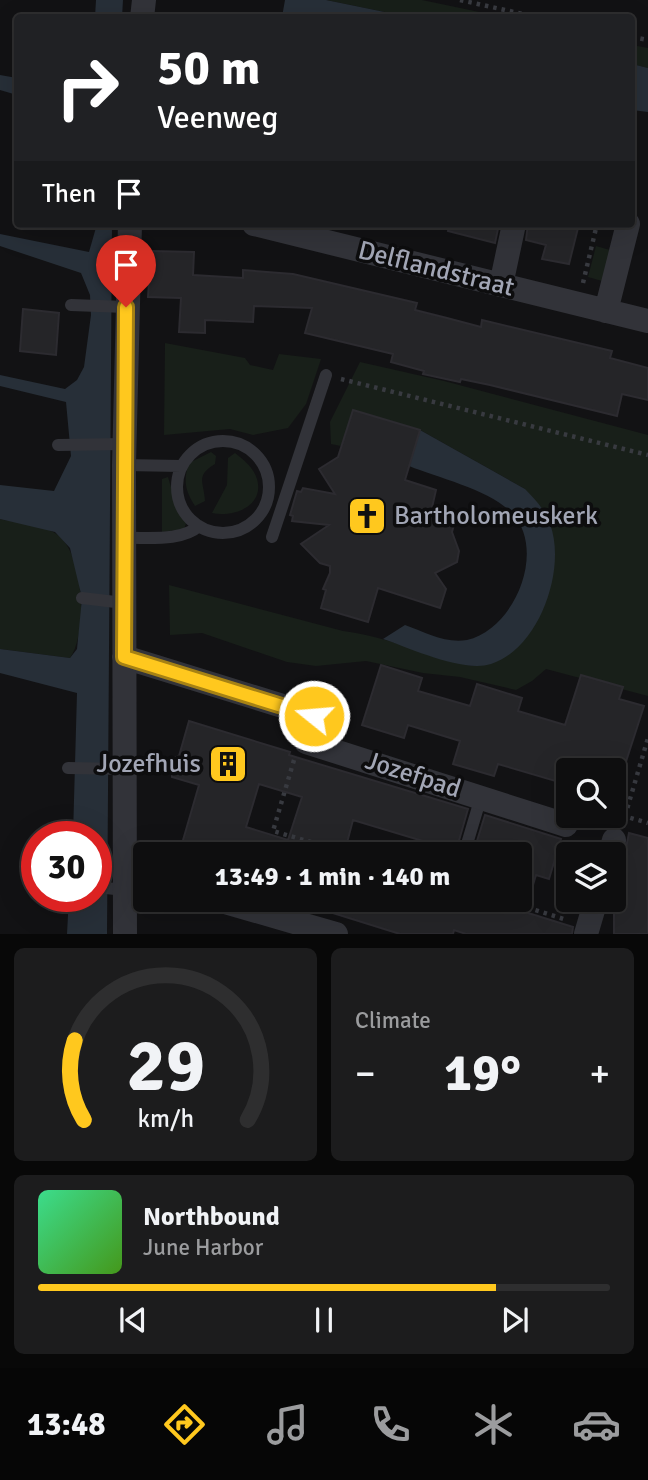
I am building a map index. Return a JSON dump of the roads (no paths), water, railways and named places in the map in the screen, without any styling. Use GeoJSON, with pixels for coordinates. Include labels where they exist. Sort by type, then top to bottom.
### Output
{"type":"FeatureCollection","features":[{"type":"Feature","properties":{"kind":"street"},"geometry":{"type":"LineString","coordinates":[[125,934],[132,880],[125,769],[124,657],[124,454],[130,228]]}},
{"type":"Feature","properties":{"kind":"street","name":"Delflandstraat"},"geometry":{"type":"LineString","coordinates":[[270,228],[648,321]]}},
{"type":"Feature","properties":{"kind":"street"},"geometry":{"type":"LineString","coordinates":[[500,285],[513,228]]}},
{"type":"Feature","properties":{"kind":"street"},"geometry":{"type":"LineString","coordinates":[[606,311],[627,228]]}},
{"type":"Feature","properties":{"kind":"street","name":"Jozefpad"},"geometry":{"type":"LineString","coordinates":[[124,657],[314,716],[306,742],[556,822]]}},
{"type":"Feature","properties":{"kind":"street"},"geometry":{"type":"LineString","coordinates":[[250,912],[291,928],[336,934]]}},
{"type":"Feature","properties":{"kind":"street"},"geometry":{"type":"LineString","coordinates":[[587,931],[593,912]]}},
{"type":"Feature","properties":{"kind":"lane"},"geometry":{"type":"LineString","coordinates":[[71,306],[126,307]]}},
{"type":"Feature","properties":{"kind":"lane"},"geometry":{"type":"LineString","coordinates":[[272,537],[327,375]]}},
{"type":"Feature","properties":{"kind":"lane"},"geometry":{"type":"LineString","coordinates":[[213,441],[228,441],[243,445],[256,454],[265,466],[270,481],[269,496],[263,511],[253,523],[240,531],[225,534],[209,532],[182,510],[176,484],[181,466],[198,448],[213,441]]}},
{"type":"Feature","properties":{"kind":"lane"},"geometry":{"type":"LineString","coordinates":[[58,445],[124,454],[181,466]]}},
{"type":"Feature","properties":{"kind":"lane"},"geometry":{"type":"LineString","coordinates":[[269,496],[284,500]]}},
{"type":"Feature","properties":{"kind":"lane"},"geometry":{"type":"LineString","coordinates":[[124,538],[176,536],[192,532],[199,526]]}},
{"type":"Feature","properties":{"kind":"lane"},"geometry":{"type":"LineString","coordinates":[[82,598],[124,603]]}},
{"type":"Feature","properties":{"kind":"lane"},"geometry":{"type":"LineString","coordinates":[[68,768],[125,769]]}},
{"type":"Feature","properties":{"kind":"lane"},"geometry":{"type":"LineString","coordinates":[[468,842],[481,797]]}},
{"type":"Feature","properties":{"kind":"lane"},"geometry":{"type":"LineString","coordinates":[[112,884],[132,880]]}},
{"type":"Feature","properties":{"kind":"place","name":"Bartholomeuskerk"},"geometry":{"type":"Point","coordinates":[367,516]}},
{"type":"Feature","properties":{"kind":"place","name":"Jozefhuis"},"geometry":{"type":"Point","coordinates":[228,764]}}]}
